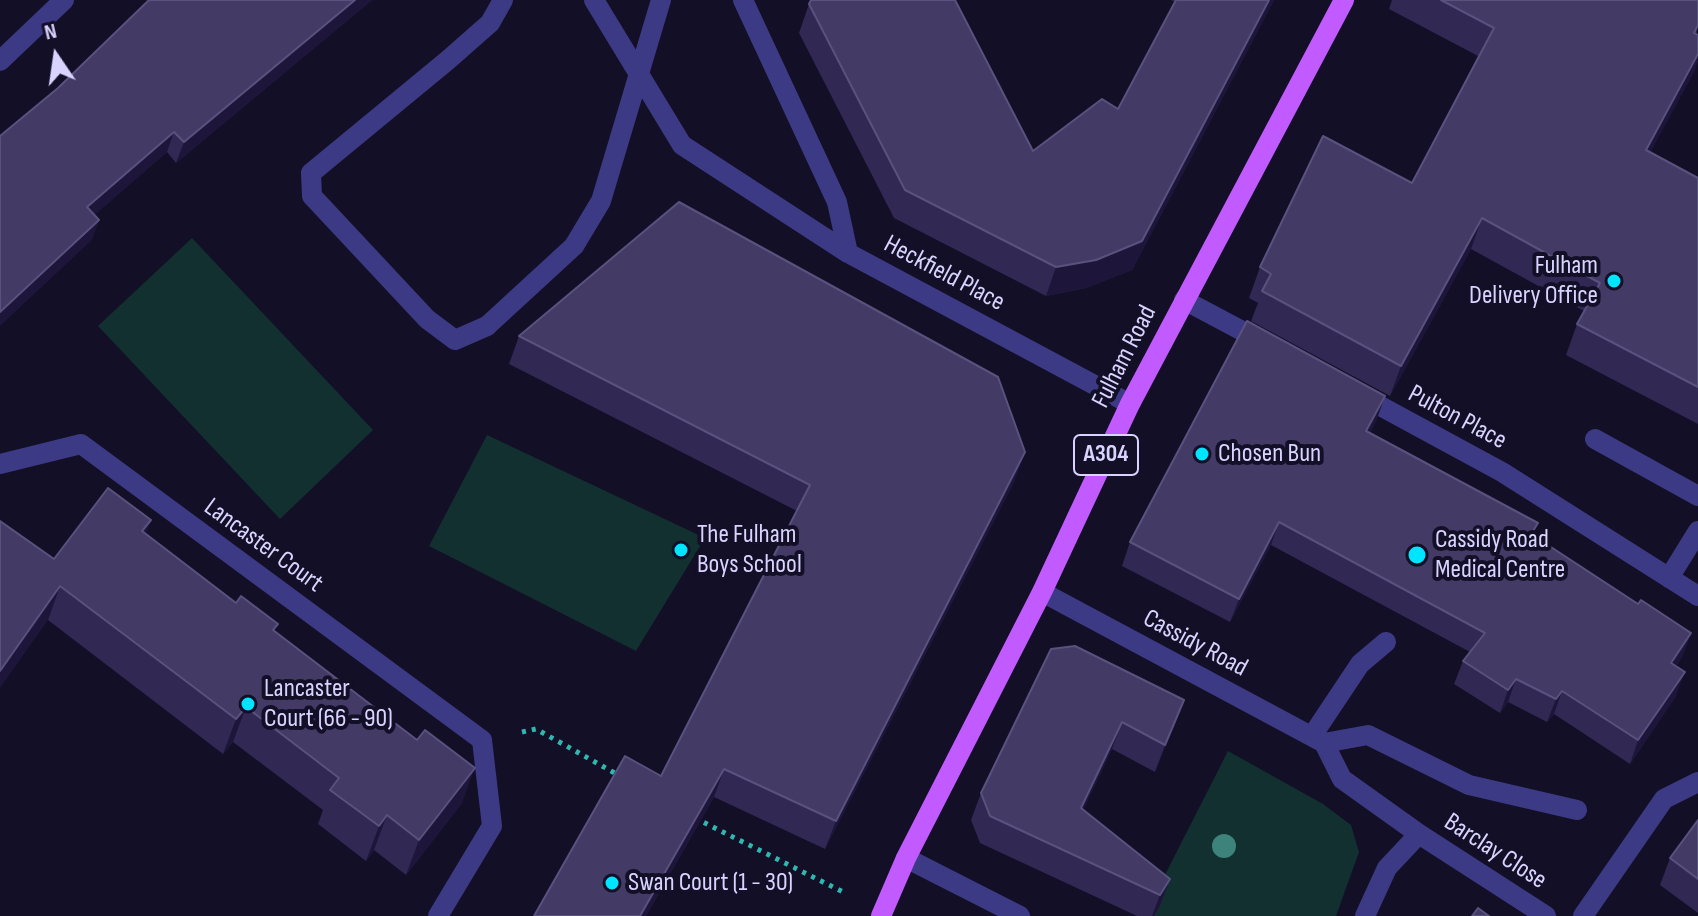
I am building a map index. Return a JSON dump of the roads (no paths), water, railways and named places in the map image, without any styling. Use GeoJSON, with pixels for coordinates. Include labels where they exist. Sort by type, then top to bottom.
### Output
{"type":"FeatureCollection","features":[{"type":"Feature","properties":{"kind":"main road","name":"Fulham Road"},"geometry":{"type":"LineString","coordinates":[[882,914],[906,858],[1042,592],[1130,404],[1344,0]]}},
{"type":"Feature","properties":{"kind":"street"},"geometry":{"type":"LineString","coordinates":[[0,61],[64,0]]}},
{"type":"Feature","properties":{"kind":"street"},"geometry":{"type":"LineString","coordinates":[[503,0],[490,23],[469,42],[311,173],[312,196],[427,319],[455,340],[487,326],[574,246],[601,201],[661,0]]}},
{"type":"Feature","properties":{"kind":"street"},"geometry":{"type":"LineString","coordinates":[[594,0],[682,145],[848,253]]}},
{"type":"Feature","properties":{"kind":"street","name":"Heckfield Place"},"geometry":{"type":"LineString","coordinates":[[743,0],[837,202],[848,253],[1130,404]]}},
{"type":"Feature","properties":{"kind":"street"},"geometry":{"type":"LineString","coordinates":[[1184,300],[1281,352]]}},
{"type":"Feature","properties":{"kind":"street","name":"Pulton Place"},"geometry":{"type":"LineString","coordinates":[[1336,382],[1502,472],[1698,596]]}},
{"type":"Feature","properties":{"kind":"street"},"geometry":{"type":"LineString","coordinates":[[1595,439],[1698,496]]}},
{"type":"Feature","properties":{"kind":"street","name":"Lancaster Court"},"geometry":{"type":"LineString","coordinates":[[0,464],[81,444],[482,740],[492,826],[438,916]]}},
{"type":"Feature","properties":{"kind":"street"},"geometry":{"type":"LineString","coordinates":[[1669,578],[1698,531]]}},
{"type":"Feature","properties":{"kind":"street","name":"Cassidy Road"},"geometry":{"type":"LineString","coordinates":[[1042,592],[1318,739]]}},
{"type":"Feature","properties":{"kind":"street"},"geometry":{"type":"LineString","coordinates":[[1318,739],[1360,664],[1386,642]]}},
{"type":"Feature","properties":{"kind":"street"},"geometry":{"type":"LineString","coordinates":[[1318,739],[1368,735],[1469,785],[1577,810]]}},
{"type":"Feature","properties":{"kind":"street"},"geometry":{"type":"LineString","coordinates":[[1318,739],[1342,779],[1419,834]]}},
{"type":"Feature","properties":{"kind":"street"},"geometry":{"type":"LineString","coordinates":[[1583,916],[1664,799],[1698,782]]}},
{"type":"Feature","properties":{"kind":"street","name":"Barclay Close"},"geometry":{"type":"LineString","coordinates":[[1365,916],[1387,868],[1419,834],[1546,916]]}},
{"type":"Feature","properties":{"kind":"street"},"geometry":{"type":"LineString","coordinates":[[906,858],[1020,916]]}},
{"type":"Feature","properties":{"kind":"place","name":"Fulham Delivery Office"},"geometry":{"type":"Point","coordinates":[1614,281]}},
{"type":"Feature","properties":{"kind":"place","name":"Chosen Bun"},"geometry":{"type":"Point","coordinates":[1202,454]}},
{"type":"Feature","properties":{"kind":"place","name":"The Fulham Boys School"},"geometry":{"type":"Point","coordinates":[681,550]}},
{"type":"Feature","properties":{"kind":"place","name":"Cassidy Road Medical Centre"},"geometry":{"type":"Point","coordinates":[1417,555]}},
{"type":"Feature","properties":{"kind":"place","name":"Lancaster Court (66 - 90)"},"geometry":{"type":"Point","coordinates":[248,704]}},
{"type":"Feature","properties":{"kind":"place","name":"Swan Court (1 - 30)"},"geometry":{"type":"Point","coordinates":[612,883]}}]}
